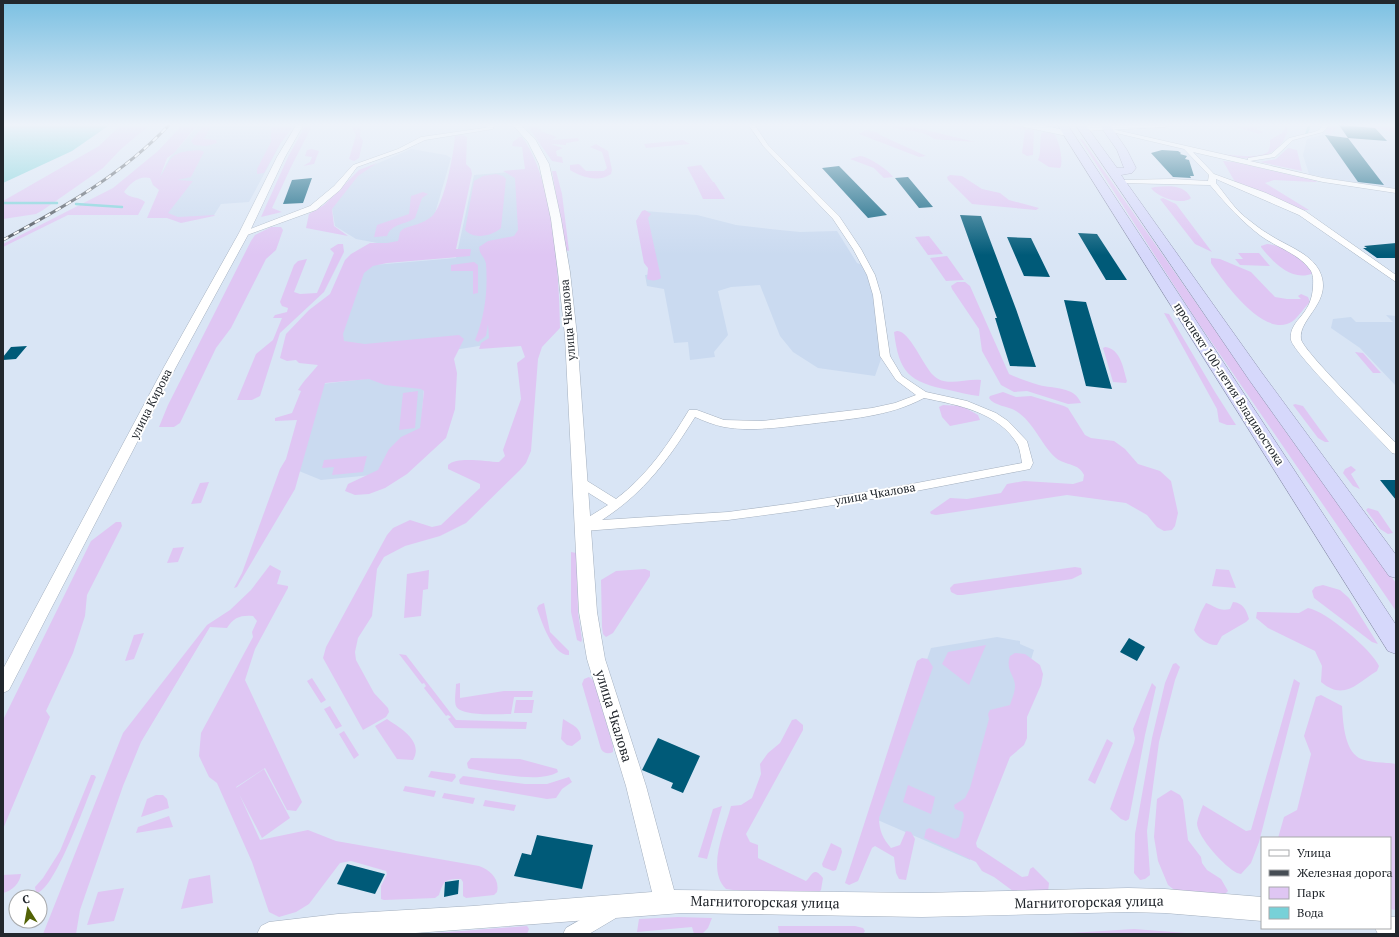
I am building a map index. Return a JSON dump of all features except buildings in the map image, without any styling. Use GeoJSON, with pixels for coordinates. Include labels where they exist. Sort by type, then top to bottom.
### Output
{"type":"FeatureCollection","features":[{"type":"Feature","properties":{"kind":"highway","name":"проспект 100-летия Владивостока"},"geometry":{"type":"LineString","coordinates":[[1090,168],[1396,644]]}},
{"type":"Feature","properties":{"kind":"highway","name":"проспект 100-летия Владивостока"},"geometry":{"type":"LineString","coordinates":[[1111,168],[1261,383],[1396,570]]}},
{"type":"Feature","properties":{"kind":"highway"},"geometry":{"type":"LineString","coordinates":[[1118,177],[1128,171],[1130,168]]}},
{"type":"Feature","properties":{"kind":"main road","name":"улица Чкалова"},"geometry":{"type":"LineString","coordinates":[[545,168],[556,219],[571,336],[588,612],[596,658],[638,794],[666,902]]}},
{"type":"Feature","properties":{"kind":"main road","name":"Магнитогорская улица"},"geometry":{"type":"LineString","coordinates":[[269,934],[338,926],[473,918],[666,902],[737,901],[922,905],[1128,900],[1165,901],[1261,909]]}},
{"type":"Feature","properties":{"kind":"street","name":"улица Кирова"},"geometry":{"type":"LineString","coordinates":[[3,685],[170,367],[244,233],[275,168]]}},
{"type":"Feature","properties":{"kind":"street"},"geometry":{"type":"LineString","coordinates":[[244,233],[314,208],[339,185],[354,168]]}},
{"type":"Feature","properties":{"kind":"street","name":"улица Чкалова"},"geometry":{"type":"LineString","coordinates":[[583,526],[728,516],[795,507],[897,491],[1026,466],[1028,463],[1023,444],[1004,423],[992,415],[963,403],[923,395],[899,378],[888,363],[885,356],[877,295],[871,275],[857,249],[836,218],[787,168]]}},
{"type":"Feature","properties":{"kind":"street"},"geometry":{"type":"LineString","coordinates":[[1203,168],[1212,179],[1226,201],[1247,223],[1301,257],[1314,269],[1318,278],[1316,299],[1310,311],[1296,329],[1296,340],[1299,346],[1321,371],[1396,450]]}},
{"type":"Feature","properties":{"kind":"street"},"geometry":{"type":"LineString","coordinates":[[1271,168],[1323,180],[1396,191]]}},
{"type":"Feature","properties":{"kind":"street"},"geometry":{"type":"LineString","coordinates":[[1118,177],[1173,181],[1212,179],[1263,195],[1302,213],[1396,279]]}},
{"type":"Feature","properties":{"kind":"street"},"geometry":{"type":"LineString","coordinates":[[583,526],[633,492],[670,450],[693,412],[727,424],[745,425],[791,422],[883,410],[923,395]]}},
{"type":"Feature","properties":{"kind":"street"},"geometry":{"type":"LineString","coordinates":[[580,482],[616,504]]}},
{"type":"Feature","properties":{"kind":"street"},"geometry":{"type":"LineString","coordinates":[[572,934],[621,905]]}},
{"type":"Feature","properties":{"kind":"shaded area"},"geometry":{"type":"Polygon","coordinates":[[[164,168],[267,168],[249,202],[221,204],[214,215],[210,216],[171,219],[168,217],[159,178],[164,168]]]}},
{"type":"Feature","properties":{"kind":"shaded area"},"geometry":{"type":"Polygon","coordinates":[[[367,168],[448,168],[427,241],[383,244],[356,239],[335,226],[332,208],[362,170],[367,168]]]}},
{"type":"Feature","properties":{"kind":"shaded area"},"geometry":{"type":"Polygon","coordinates":[[[1307,168],[1396,168],[1396,189],[1332,179],[1309,174],[1307,168]]]}},
{"type":"Feature","properties":{"kind":"shaded area"},"geometry":{"type":"Polygon","coordinates":[[[534,170],[554,334],[423,355],[346,342],[333,335],[362,266],[456,258],[474,175],[534,170]]]}},
{"type":"Feature","properties":{"kind":"shaded area"},"geometry":{"type":"Polygon","coordinates":[[[644,211],[697,215],[736,225],[770,229],[800,232],[837,231],[857,263],[865,266],[878,290],[881,359],[875,376],[818,368],[793,352],[780,336],[760,285],[731,287],[718,291],[728,335],[714,352],[715,357],[690,360],[688,342],[674,343],[664,289],[647,286],[645,275],[654,274],[644,211]]]}},
{"type":"Feature","properties":{"kind":"shaded area"},"geometry":{"type":"Polygon","coordinates":[[[1386,315],[1396,316],[1396,386],[1360,348],[1331,328],[1333,319],[1351,317],[1356,322],[1393,322],[1386,315]]]}},
{"type":"Feature","properties":{"kind":"shaded area"},"geometry":{"type":"Polygon","coordinates":[[[425,372],[421,426],[408,460],[382,474],[321,480],[299,471],[322,384],[425,372]]]}},
{"type":"Feature","properties":{"kind":"shaded area"},"geometry":{"type":"Polygon","coordinates":[[[997,637],[1020,641],[1020,644],[1034,650],[970,860],[873,818],[931,648],[997,637]]]}},
{"type":"Feature","properties":{"kind":"green space"},"geometry":{"type":"Polygon","coordinates":[[[61,168],[103,168],[36,214],[3,219],[3,201],[61,168]]]}},
{"type":"Feature","properties":{"kind":"green space"},"geometry":{"type":"Polygon","coordinates":[[[138,168],[163,168],[160,177],[165,168],[196,168],[191,177],[177,180],[193,181],[168,213],[178,217],[215,215],[181,223],[167,218],[147,218],[159,190],[153,185],[150,178],[146,177],[138,179],[132,183],[124,192],[129,196],[145,202],[138,215],[68,215],[3,247],[3,244],[113,188],[138,168]]]}},
{"type":"Feature","properties":{"kind":"green space"},"geometry":{"type":"Polygon","coordinates":[[[267,168],[264,173],[257,174],[257,169],[267,168]]]}},
{"type":"Feature","properties":{"kind":"green space"},"geometry":{"type":"Polygon","coordinates":[[[283,168],[291,168],[272,208],[282,212],[261,217],[283,168]]]}},
{"type":"Feature","properties":{"kind":"green space"},"geometry":{"type":"Polygon","coordinates":[[[370,168],[358,176],[332,209],[334,226],[348,236],[306,228],[309,214],[324,205],[359,170],[370,168]]]}},
{"type":"Feature","properties":{"kind":"green space"},"geometry":{"type":"Polygon","coordinates":[[[450,168],[471,169],[472,174],[456,249],[471,249],[470,256],[387,263],[373,266],[364,273],[343,334],[344,341],[365,344],[459,335],[464,339],[454,359],[457,373],[455,409],[446,438],[407,474],[385,488],[369,494],[355,495],[345,491],[348,484],[378,470],[389,449],[401,437],[420,428],[424,391],[421,389],[385,385],[369,379],[325,383],[295,489],[237,587],[234,588],[242,573],[280,469],[286,459],[297,420],[275,421],[275,418],[292,413],[301,391],[298,390],[318,365],[299,363],[296,360],[287,361],[280,358],[286,334],[309,310],[330,294],[345,260],[351,254],[370,243],[387,243],[398,241],[400,232],[403,229],[421,223],[431,217],[440,203],[448,179],[450,168]]]}},
{"type":"Feature","properties":{"kind":"green space"},"geometry":{"type":"Polygon","coordinates":[[[525,168],[537,168],[548,202],[556,256],[560,328],[542,347],[538,359],[531,451],[526,463],[520,470],[466,523],[440,536],[405,546],[384,557],[377,569],[372,616],[358,638],[355,652],[356,660],[374,693],[388,708],[389,712],[386,717],[363,730],[323,658],[326,647],[387,535],[393,528],[410,520],[432,527],[441,525],[480,488],[480,484],[448,469],[448,465],[452,462],[465,460],[499,462],[505,456],[503,450],[521,399],[517,363],[525,357],[521,346],[479,349],[481,343],[489,338],[488,324],[486,336],[478,342],[475,340],[485,303],[487,283],[486,264],[479,247],[488,241],[514,236],[518,230],[515,178],[503,171],[525,169],[525,168]]]}},
{"type":"Feature","properties":{"kind":"green space"},"geometry":{"type":"Polygon","coordinates":[[[570,168],[583,168],[586,171],[604,171],[607,168],[612,168],[611,174],[606,177],[595,179],[585,177],[570,170],[570,168]]]}},
{"type":"Feature","properties":{"kind":"green space"},"geometry":{"type":"Polygon","coordinates":[[[687,168],[703,168],[713,182],[696,184],[687,168]]]}},
{"type":"Feature","properties":{"kind":"green space"},"geometry":{"type":"Polygon","coordinates":[[[874,168],[883,168],[893,177],[884,178],[874,168]]]}},
{"type":"Feature","properties":{"kind":"green space"},"geometry":{"type":"Polygon","coordinates":[[[1098,168],[1102,168],[1288,435],[1396,583],[1396,611],[1195,318],[1098,168]]]}},
{"type":"Feature","properties":{"kind":"green space"},"geometry":{"type":"Polygon","coordinates":[[[1227,168],[1259,168],[1317,182],[1274,180],[1265,183],[1309,210],[1304,210],[1235,182],[1227,168]]]}},
{"type":"Feature","properties":{"kind":"green space"},"geometry":{"type":"Polygon","coordinates":[[[1287,168],[1301,168],[1302,171],[1287,168]]]}},
{"type":"Feature","properties":{"kind":"green space"},"geometry":{"type":"Polygon","coordinates":[[[552,171],[556,171],[562,194],[569,251],[565,250],[552,171]]]}},
{"type":"Feature","properties":{"kind":"green space"},"geometry":{"type":"Polygon","coordinates":[[[496,174],[503,176],[506,179],[501,228],[488,235],[473,235],[465,230],[474,181],[483,176],[496,174]]]}},
{"type":"Feature","properties":{"kind":"green space"},"geometry":{"type":"Polygon","coordinates":[[[950,175],[962,176],[982,189],[1000,193],[1009,200],[1039,208],[1036,210],[972,204],[948,180],[947,177],[950,175]]]}},
{"type":"Feature","properties":{"kind":"green space"},"geometry":{"type":"Polygon","coordinates":[[[714,182],[725,199],[703,199],[696,184],[714,182]]]}},
{"type":"Feature","properties":{"kind":"green space"},"geometry":{"type":"Polygon","coordinates":[[[1170,186],[1180,188],[1188,193],[1191,198],[1176,201],[1164,197],[1151,188],[1170,186]]]}},
{"type":"Feature","properties":{"kind":"green space"},"geometry":{"type":"Polygon","coordinates":[[[423,192],[428,194],[422,198],[415,218],[395,226],[387,236],[374,237],[377,225],[409,214],[411,196],[423,192]]]}},
{"type":"Feature","properties":{"kind":"green space"},"geometry":{"type":"Polygon","coordinates":[[[1163,198],[1176,204],[1212,252],[1195,244],[1160,199],[1163,198]]]}},
{"type":"Feature","properties":{"kind":"green space"},"geometry":{"type":"Polygon","coordinates":[[[645,210],[651,214],[648,218],[661,278],[656,280],[647,279],[648,268],[644,263],[636,221],[642,211],[645,210]]]}},
{"type":"Feature","properties":{"kind":"green space"},"geometry":{"type":"Polygon","coordinates":[[[271,227],[281,227],[283,230],[276,250],[266,259],[231,328],[216,348],[180,423],[174,427],[159,427],[168,405],[251,241],[255,235],[271,227]]]}},
{"type":"Feature","properties":{"kind":"green space"},"geometry":{"type":"Polygon","coordinates":[[[929,236],[943,254],[928,255],[915,237],[929,236]]]}},
{"type":"Feature","properties":{"kind":"green space"},"geometry":{"type":"Polygon","coordinates":[[[338,244],[343,244],[344,252],[324,292],[280,333],[260,396],[252,400],[237,400],[256,354],[273,340],[282,318],[273,318],[275,315],[287,312],[288,308],[282,306],[280,302],[294,265],[298,261],[307,259],[294,292],[300,294],[317,293],[334,253],[330,249],[338,244]]]}},
{"type":"Feature","properties":{"kind":"green space"},"geometry":{"type":"Polygon","coordinates":[[[1267,244],[1280,247],[1293,254],[1305,263],[1313,273],[1298,275],[1283,269],[1261,247],[1267,244]]]}},
{"type":"Feature","properties":{"kind":"green space"},"geometry":{"type":"Polygon","coordinates":[[[1238,253],[1259,253],[1270,266],[1240,265],[1235,259],[1243,259],[1238,253]]]}},
{"type":"Feature","properties":{"kind":"green space"},"geometry":{"type":"Polygon","coordinates":[[[947,256],[964,280],[946,281],[930,258],[947,256]]]}},
{"type":"Feature","properties":{"kind":"green space"},"geometry":{"type":"Polygon","coordinates":[[[1211,258],[1220,259],[1251,272],[1275,297],[1301,299],[1298,296],[1301,294],[1308,297],[1310,302],[1293,321],[1282,325],[1270,323],[1258,316],[1235,295],[1211,263],[1211,258]]]}},
{"type":"Feature","properties":{"kind":"green space"},"geometry":{"type":"Polygon","coordinates":[[[474,262],[478,265],[478,293],[473,294],[473,271],[451,271],[451,265],[474,262]]]}},
{"type":"Feature","properties":{"kind":"green space"},"geometry":{"type":"Polygon","coordinates":[[[957,282],[965,282],[970,286],[1009,374],[1039,385],[1069,391],[1078,398],[1081,403],[1068,404],[1027,391],[1014,392],[1001,385],[982,351],[979,329],[952,289],[951,286],[957,282]]]}},
{"type":"Feature","properties":{"kind":"green space"},"geometry":{"type":"Polygon","coordinates":[[[1164,313],[1169,314],[1236,425],[1227,425],[1219,422],[1217,409],[1164,313]]]}},
{"type":"Feature","properties":{"kind":"green space"},"geometry":{"type":"Polygon","coordinates":[[[894,332],[902,332],[906,336],[929,370],[938,379],[950,382],[981,380],[979,396],[935,387],[915,379],[908,373],[899,357],[894,332]]]}},
{"type":"Feature","properties":{"kind":"green space"},"geometry":{"type":"Polygon","coordinates":[[[1105,347],[1115,351],[1118,355],[1124,370],[1127,381],[1126,383],[1113,382],[1103,348],[1105,347]]]}},
{"type":"Feature","properties":{"kind":"green space"},"geometry":{"type":"Polygon","coordinates":[[[1355,352],[1363,353],[1381,373],[1373,373],[1355,352]]]}},
{"type":"Feature","properties":{"kind":"green space"},"geometry":{"type":"Polygon","coordinates":[[[418,391],[415,428],[399,430],[403,393],[418,391]]]}},
{"type":"Feature","properties":{"kind":"green space"},"geometry":{"type":"Polygon","coordinates":[[[1003,392],[1016,397],[1031,396],[1068,408],[1085,435],[1091,438],[1114,441],[1125,449],[1138,464],[1160,471],[1171,481],[1178,513],[1175,526],[1172,530],[1164,531],[1157,527],[1147,515],[1126,503],[1067,495],[936,515],[931,514],[930,512],[950,498],[967,499],[1001,493],[1007,484],[1024,481],[1073,484],[1083,481],[1084,475],[1082,471],[1076,466],[1060,461],[1056,458],[1046,447],[1028,421],[1013,409],[994,403],[989,398],[990,396],[1003,392]]]}},
{"type":"Feature","properties":{"kind":"green space"},"geometry":{"type":"Polygon","coordinates":[[[943,405],[962,406],[978,415],[980,420],[950,426],[942,417],[939,407],[943,405]]]}},
{"type":"Feature","properties":{"kind":"green space"},"geometry":{"type":"Polygon","coordinates":[[[1293,405],[1303,406],[1329,442],[1325,442],[1318,438],[1293,405]]]}},
{"type":"Feature","properties":{"kind":"green space"},"geometry":{"type":"Polygon","coordinates":[[[367,456],[363,472],[332,475],[334,467],[322,468],[324,460],[367,456]]]}},
{"type":"Feature","properties":{"kind":"green space"},"geometry":{"type":"Polygon","coordinates":[[[1351,466],[1356,470],[1351,474],[1360,489],[1353,486],[1343,473],[1345,469],[1351,466]]]}},
{"type":"Feature","properties":{"kind":"green space"},"geometry":{"type":"Polygon","coordinates":[[[209,482],[201,503],[191,504],[200,483],[209,482]]]}},
{"type":"Feature","properties":{"kind":"green space"},"geometry":{"type":"Polygon","coordinates":[[[1368,508],[1378,511],[1393,533],[1388,534],[1380,529],[1366,510],[1368,508]]]}},
{"type":"Feature","properties":{"kind":"green space"},"geometry":{"type":"Polygon","coordinates":[[[116,522],[121,522],[122,526],[87,595],[85,616],[73,653],[46,711],[50,717],[3,829],[3,720],[91,541],[116,522]]]}},
{"type":"Feature","properties":{"kind":"green space"},"geometry":{"type":"Polygon","coordinates":[[[184,547],[178,562],[167,563],[173,548],[184,547]]]}},
{"type":"Feature","properties":{"kind":"green space"},"geometry":{"type":"Polygon","coordinates":[[[571,552],[576,553],[577,555],[578,612],[581,642],[577,640],[571,612],[571,552]]]}},
{"type":"Feature","properties":{"kind":"green space"},"geometry":{"type":"Polygon","coordinates":[[[270,565],[281,571],[277,584],[288,586],[255,649],[245,680],[302,802],[296,811],[287,810],[265,768],[236,787],[260,840],[308,830],[336,841],[479,866],[487,870],[496,879],[498,887],[497,892],[494,895],[466,898],[463,896],[463,882],[461,879],[456,879],[446,881],[442,886],[439,895],[435,898],[384,900],[381,899],[381,886],[387,874],[386,871],[351,861],[340,863],[309,904],[296,912],[279,917],[269,912],[252,862],[217,783],[209,777],[199,756],[201,733],[253,637],[252,632],[257,621],[253,616],[245,616],[235,619],[227,628],[210,627],[141,742],[123,786],[80,910],[76,934],[43,934],[45,929],[48,929],[48,921],[123,733],[207,625],[230,610],[251,590],[270,565]]]}},
{"type":"Feature","properties":{"kind":"green space"},"geometry":{"type":"Polygon","coordinates":[[[1075,567],[1081,568],[1082,574],[1072,579],[962,595],[957,595],[951,592],[950,588],[954,584],[1075,567]]]}},
{"type":"Feature","properties":{"kind":"green space"},"geometry":{"type":"Polygon","coordinates":[[[645,569],[650,571],[650,576],[613,633],[606,637],[603,634],[602,627],[601,580],[616,571],[645,569]]]}},
{"type":"Feature","properties":{"kind":"green space"},"geometry":{"type":"Polygon","coordinates":[[[1216,569],[1229,570],[1236,588],[1212,586],[1216,569]]]}},
{"type":"Feature","properties":{"kind":"green space"},"geometry":{"type":"Polygon","coordinates":[[[429,570],[428,589],[423,590],[421,616],[404,618],[407,574],[429,570]]]}},
{"type":"Feature","properties":{"kind":"green space"},"geometry":{"type":"Polygon","coordinates":[[[1323,585],[1340,590],[1349,598],[1378,644],[1372,642],[1314,598],[1312,591],[1315,587],[1323,585]]]}},
{"type":"Feature","properties":{"kind":"green space"},"geometry":{"type":"Polygon","coordinates":[[[1233,602],[1244,607],[1249,619],[1222,636],[1217,645],[1207,643],[1200,639],[1194,630],[1206,603],[1226,610],[1230,609],[1233,602]]]}},
{"type":"Feature","properties":{"kind":"green space"},"geometry":{"type":"Polygon","coordinates":[[[544,603],[550,632],[569,651],[569,655],[563,654],[558,650],[548,637],[537,608],[539,605],[544,603]]]}},
{"type":"Feature","properties":{"kind":"green space"},"geometry":{"type":"Polygon","coordinates":[[[1308,608],[1337,623],[1358,641],[1375,659],[1379,666],[1377,671],[1350,688],[1336,690],[1329,688],[1321,682],[1322,666],[1315,651],[1268,628],[1256,618],[1257,612],[1299,613],[1308,608]]]}},
{"type":"Feature","properties":{"kind":"green space"},"geometry":{"type":"Polygon","coordinates":[[[144,633],[134,659],[125,661],[134,635],[144,633]]]}},
{"type":"Feature","properties":{"kind":"green space"},"geometry":{"type":"Polygon","coordinates":[[[986,645],[969,685],[942,664],[948,652],[986,645]]]}},
{"type":"Feature","properties":{"kind":"green space"},"geometry":{"type":"Polygon","coordinates":[[[1015,653],[1025,654],[1040,665],[1043,674],[1041,685],[1027,717],[1027,738],[1024,745],[1010,757],[976,843],[977,847],[1022,877],[1028,876],[1030,869],[1033,867],[1049,883],[1048,892],[1021,897],[994,877],[982,871],[976,862],[924,838],[926,830],[929,828],[955,839],[959,837],[964,816],[963,812],[955,809],[954,805],[965,798],[970,788],[989,719],[988,714],[990,710],[1010,705],[1014,693],[1015,682],[1009,669],[1009,661],[1010,656],[1015,653]]]}},
{"type":"Feature","properties":{"kind":"green space"},"geometry":{"type":"Polygon","coordinates":[[[399,654],[406,655],[456,720],[527,722],[526,729],[455,728],[448,719],[451,717],[448,715],[446,716],[424,688],[426,686],[424,683],[422,684],[399,654]]]}},
{"type":"Feature","properties":{"kind":"green space"},"geometry":{"type":"Polygon","coordinates":[[[922,658],[928,659],[933,667],[879,818],[882,834],[891,848],[900,845],[906,831],[911,832],[915,839],[906,880],[899,879],[896,873],[894,857],[875,846],[872,848],[858,881],[849,885],[845,883],[917,661],[922,658]]]}},
{"type":"Feature","properties":{"kind":"green space"},"geometry":{"type":"Polygon","coordinates":[[[1176,663],[1180,667],[1175,680],[1159,742],[1147,831],[1150,875],[1145,879],[1140,880],[1134,873],[1135,834],[1152,738],[1165,683],[1173,664],[1176,663]]]}},
{"type":"Feature","properties":{"kind":"green space"},"geometry":{"type":"Polygon","coordinates":[[[589,677],[594,681],[613,746],[613,752],[611,753],[605,753],[601,749],[582,684],[584,679],[589,677]]]}},
{"type":"Feature","properties":{"kind":"green space"},"geometry":{"type":"Polygon","coordinates":[[[312,678],[326,700],[321,703],[307,681],[312,678]]]}},
{"type":"Feature","properties":{"kind":"green space"},"geometry":{"type":"Polygon","coordinates":[[[1294,679],[1300,683],[1259,842],[1251,863],[1241,874],[1237,873],[1226,865],[1206,843],[1198,829],[1198,818],[1203,805],[1246,831],[1251,830],[1294,679]]]}},
{"type":"Feature","properties":{"kind":"green space"},"geometry":{"type":"Polygon","coordinates":[[[460,683],[460,698],[504,691],[533,691],[532,697],[514,697],[511,714],[473,713],[459,710],[455,704],[456,684],[460,683]]]}},
{"type":"Feature","properties":{"kind":"green space"},"geometry":{"type":"Polygon","coordinates":[[[1152,683],[1156,687],[1129,819],[1126,821],[1121,819],[1110,809],[1134,743],[1135,738],[1133,729],[1152,683]]]}},
{"type":"Feature","properties":{"kind":"green space"},"geometry":{"type":"Polygon","coordinates":[[[1321,695],[1342,706],[1347,742],[1354,754],[1367,761],[1396,764],[1396,910],[1391,909],[1391,837],[1278,837],[1284,817],[1297,810],[1311,754],[1304,736],[1316,697],[1321,695]]]}},
{"type":"Feature","properties":{"kind":"green space"},"geometry":{"type":"Polygon","coordinates":[[[516,700],[534,700],[532,713],[514,713],[516,700]]]}},
{"type":"Feature","properties":{"kind":"green space"},"geometry":{"type":"Polygon","coordinates":[[[330,706],[342,726],[336,729],[324,709],[330,706]]]}},
{"type":"Feature","properties":{"kind":"green space"},"geometry":{"type":"Polygon","coordinates":[[[387,719],[404,731],[413,741],[416,753],[413,760],[397,759],[375,726],[387,719]]]}},
{"type":"Feature","properties":{"kind":"green space"},"geometry":{"type":"Polygon","coordinates":[[[563,719],[578,729],[581,735],[581,739],[572,746],[567,745],[561,739],[563,719]]]}},
{"type":"Feature","properties":{"kind":"green space"},"geometry":{"type":"Polygon","coordinates":[[[796,719],[803,725],[803,730],[746,834],[750,842],[758,845],[758,858],[806,881],[815,872],[820,874],[823,878],[821,890],[818,893],[747,892],[726,889],[720,881],[717,860],[731,806],[741,805],[752,798],[761,774],[760,764],[768,753],[780,743],[792,720],[796,719]]]}},
{"type":"Feature","properties":{"kind":"green space"},"geometry":{"type":"Polygon","coordinates":[[[344,731],[359,755],[354,759],[339,734],[344,731]]]}},
{"type":"Feature","properties":{"kind":"green space"},"geometry":{"type":"Polygon","coordinates":[[[1107,739],[1113,743],[1095,784],[1088,780],[1107,739]]]}},
{"type":"Feature","properties":{"kind":"green space"},"geometry":{"type":"Polygon","coordinates":[[[471,758],[520,759],[557,769],[558,772],[539,777],[527,777],[470,769],[468,768],[467,763],[471,758]]]}},
{"type":"Feature","properties":{"kind":"green space"},"geometry":{"type":"Polygon","coordinates":[[[264,769],[290,818],[262,838],[236,788],[264,769]]]}},
{"type":"Feature","properties":{"kind":"green space"},"geometry":{"type":"Polygon","coordinates":[[[431,771],[455,774],[456,777],[452,782],[428,777],[431,771]]]}},
{"type":"Feature","properties":{"kind":"green space"},"geometry":{"type":"Polygon","coordinates":[[[91,775],[94,775],[96,777],[61,861],[52,878],[43,889],[35,889],[35,887],[43,878],[60,851],[91,775]]]}},
{"type":"Feature","properties":{"kind":"green space"},"geometry":{"type":"Polygon","coordinates":[[[463,776],[525,784],[547,784],[569,777],[572,782],[562,789],[556,798],[547,799],[460,784],[459,780],[463,776]]]}},
{"type":"Feature","properties":{"kind":"green space"},"geometry":{"type":"Polygon","coordinates":[[[908,785],[935,797],[931,814],[903,802],[908,785]]]}},
{"type":"Feature","properties":{"kind":"green space"},"geometry":{"type":"Polygon","coordinates":[[[405,786],[436,791],[434,797],[403,791],[405,786]]]}},
{"type":"Feature","properties":{"kind":"green space"},"geometry":{"type":"Polygon","coordinates":[[[1171,790],[1180,795],[1183,800],[1188,840],[1201,857],[1202,863],[1207,870],[1221,879],[1228,891],[1226,893],[1218,896],[1177,892],[1168,885],[1158,861],[1154,837],[1157,799],[1171,790]]]}},
{"type":"Feature","properties":{"kind":"green space"},"geometry":{"type":"Polygon","coordinates":[[[444,793],[475,798],[473,804],[442,798],[444,793]]]}},
{"type":"Feature","properties":{"kind":"green space"},"geometry":{"type":"Polygon","coordinates":[[[156,795],[163,795],[167,799],[169,808],[141,817],[147,799],[156,795]]]}},
{"type":"Feature","properties":{"kind":"green space"},"geometry":{"type":"Polygon","coordinates":[[[485,800],[516,805],[514,811],[483,806],[485,800]]]}},
{"type":"Feature","properties":{"kind":"green space"},"geometry":{"type":"Polygon","coordinates":[[[722,806],[707,859],[698,857],[713,809],[722,806]]]}},
{"type":"Feature","properties":{"kind":"green space"},"geometry":{"type":"Polygon","coordinates":[[[169,816],[173,827],[136,833],[138,827],[169,816]]]}},
{"type":"Feature","properties":{"kind":"green space"},"geometry":{"type":"Polygon","coordinates":[[[831,843],[841,848],[842,852],[836,870],[833,871],[823,867],[822,864],[831,843]]]}},
{"type":"Feature","properties":{"kind":"green space"},"geometry":{"type":"Polygon","coordinates":[[[21,874],[15,886],[3,893],[3,875],[21,874]]]}},
{"type":"Feature","properties":{"kind":"green space"},"geometry":{"type":"Polygon","coordinates":[[[210,875],[213,903],[181,909],[189,879],[210,875]]]}},
{"type":"Feature","properties":{"kind":"green space"},"geometry":{"type":"Polygon","coordinates":[[[124,888],[114,921],[87,925],[98,892],[124,888]]]}},
{"type":"Feature","properties":{"kind":"green space"},"geometry":{"type":"Polygon","coordinates":[[[678,917],[712,918],[708,928],[702,934],[694,934],[692,927],[637,932],[639,919],[678,917]]]}},
{"type":"Feature","properties":{"kind":"green space"},"geometry":{"type":"Polygon","coordinates":[[[527,926],[529,929],[527,934],[421,934],[527,926]]]}},
{"type":"Feature","properties":{"kind":"green space"},"geometry":{"type":"Polygon","coordinates":[[[778,926],[855,926],[863,928],[865,931],[863,934],[779,934],[778,926]]]}},
{"type":"Feature","properties":{"kind":"green space"},"geometry":{"type":"Polygon","coordinates":[[[1134,929],[1199,934],[1055,934],[1134,929]]]}},
{"type":"Feature","properties":{"kind":"water"},"geometry":{"type":"Polygon","coordinates":[[[3,168],[36,168],[3,183],[3,168]]]}},
{"type":"Feature","properties":{"kind":"waterway"},"geometry":{"type":"LineString","coordinates":[[3,203],[57,203]]}},
{"type":"Feature","properties":{"kind":"waterway"},"geometry":{"type":"LineString","coordinates":[[76,204],[122,207]]}},
{"type":"Feature","properties":{"kind":"railway"},"geometry":{"type":"LineString","coordinates":[[3,240],[70,202],[120,168]]}}]}
